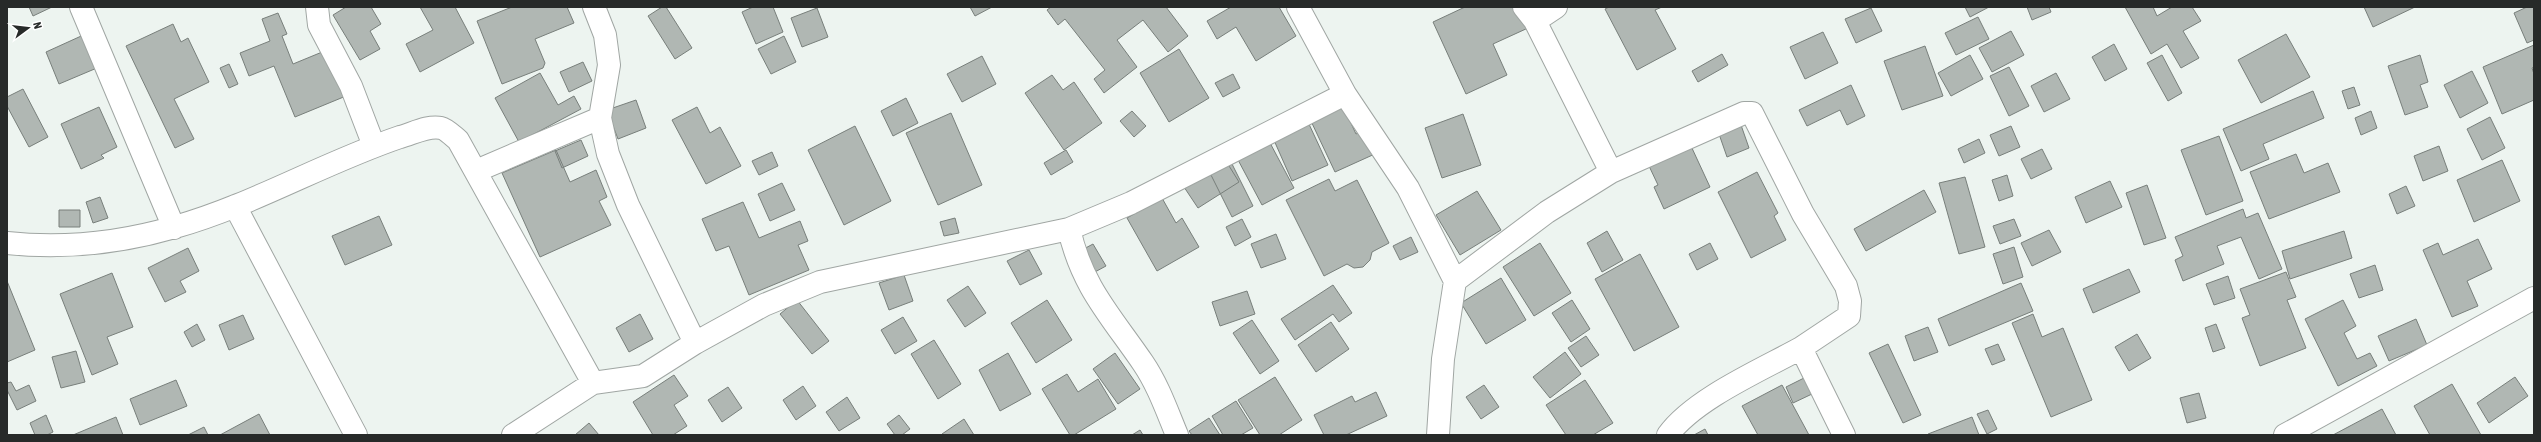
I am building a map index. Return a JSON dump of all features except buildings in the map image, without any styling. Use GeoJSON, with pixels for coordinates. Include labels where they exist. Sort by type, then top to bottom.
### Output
{"type":"FeatureCollection","features":[{"type":"Feature","properties":{"kind":"street"},"geometry":{"type":"LineString","coordinates":[[81,7],[174,228]]}},
{"type":"Feature","properties":{"kind":"street"},"geometry":{"type":"LineString","coordinates":[[317,7],[320,25],[351,86],[374,146]]}},
{"type":"Feature","properties":{"kind":"street"},"geometry":{"type":"LineString","coordinates":[[594,7],[605,35],[609,66],[600,118],[608,154],[628,205],[695,343]]}},
{"type":"Feature","properties":{"kind":"street"},"geometry":{"type":"LineString","coordinates":[[1298,7],[1345,94],[1408,188],[1455,281],[1443,359],[1438,435]]}},
{"type":"Feature","properties":{"kind":"street"},"geometry":{"type":"LineString","coordinates":[[1556,7],[1530,14],[1611,172]]}},
{"type":"Feature","properties":{"kind":"street"},"geometry":{"type":"LineString","coordinates":[[513,435],[593,382],[643,376],[695,343],[764,305],[820,282],[1069,229],[1131,203],[1345,94]]}},
{"type":"Feature","properties":{"kind":"street"},"geometry":{"type":"LineString","coordinates":[[1455,281],[1548,212],[1611,172],[1730,119],[1752,113],[1803,214],[1846,286],[1850,301],[1849,316],[1801,348],[1713,397],[1678,422],[1668,435]]}},
{"type":"Feature","properties":{"kind":"street"},"geometry":{"type":"LineString","coordinates":[[476,171],[600,118]]}},
{"type":"Feature","properties":{"kind":"street"},"geometry":{"type":"LineString","coordinates":[[7,243],[38,246],[104,243],[174,228],[236,206],[374,146],[427,129],[442,128],[458,140],[593,382]]}},
{"type":"Feature","properties":{"kind":"street"},"geometry":{"type":"LineString","coordinates":[[236,206],[356,435]]}},
{"type":"Feature","properties":{"kind":"street"},"geometry":{"type":"LineString","coordinates":[[1069,229],[1076,257],[1087,281],[1124,339],[1144,364],[1177,435]]}},
{"type":"Feature","properties":{"kind":"street"},"geometry":{"type":"LineString","coordinates":[[2285,435],[2534,298]]}},
{"type":"Feature","properties":{"kind":"street"},"geometry":{"type":"LineString","coordinates":[[1801,348],[1844,435]]}}]}
